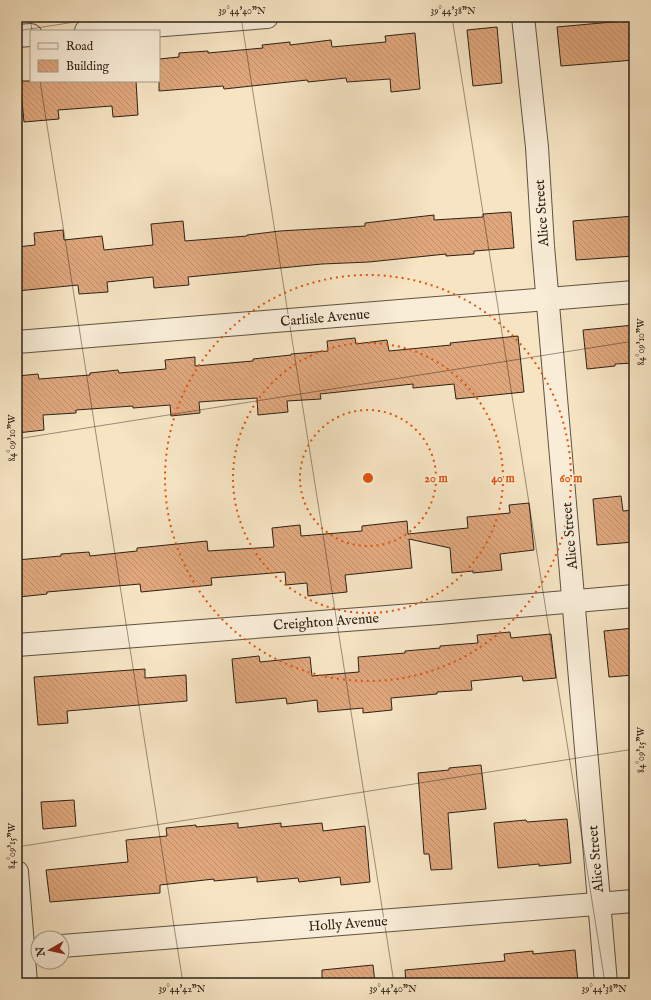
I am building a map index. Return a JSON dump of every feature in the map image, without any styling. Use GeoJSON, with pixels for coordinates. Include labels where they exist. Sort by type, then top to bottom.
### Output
{"type":"FeatureCollection","features":[{"type":"Feature","properties":{"kind":"street"},"geometry":{"type":"LineString","coordinates":[[99,30],[267,17]]}},
{"type":"Feature","properties":{"kind":"street","name":"Alice Street"},"geometry":{"type":"LineString","coordinates":[[523,17],[537,147],[543,246],[606,983]]}},
{"type":"Feature","properties":{"kind":"street"},"geometry":{"type":"LineString","coordinates":[[17,36],[30,35]]}},
{"type":"Feature","properties":{"kind":"street","name":"Carlisle Avenue"},"geometry":{"type":"LineString","coordinates":[[17,342],[634,292]]}},
{"type":"Feature","properties":{"kind":"street","name":"Creighton Avenue"},"geometry":{"type":"LineString","coordinates":[[17,645],[423,614],[634,596]]}},
{"type":"Feature","properties":{"kind":"street"},"geometry":{"type":"LineString","coordinates":[[17,872],[26,949],[26,983]]}},
{"type":"Feature","properties":{"kind":"street","name":"Holly Avenue"},"geometry":{"type":"LineString","coordinates":[[70,945],[634,901]]}},
{"type":"Feature","properties":{"kind":"building"},"geometry":{"type":"Polygon","coordinates":[[[634,20],[634,60],[561,66],[557,27],[634,20]]]}},
{"type":"Feature","properties":{"kind":"building"},"geometry":{"type":"Polygon","coordinates":[[[497,27],[502,83],[473,86],[467,30],[497,27]]]}},
{"type":"Feature","properties":{"kind":"building"},"geometry":{"type":"Polygon","coordinates":[[[415,33],[420,89],[391,92],[390,79],[347,82],[346,78],[308,82],[307,80],[224,89],[223,86],[159,91],[160,59],[179,57],[179,53],[208,51],[208,53],[263,48],[262,45],[290,42],[290,45],[331,40],[332,47],[386,42],[385,36],[415,33]]]}},
{"type":"Feature","properties":{"kind":"building"},"geometry":{"type":"Polygon","coordinates":[[[20,81],[136,82],[138,115],[113,117],[112,106],[58,110],[59,119],[24,122],[20,81]]]}},
{"type":"Feature","properties":{"kind":"building"},"geometry":{"type":"Polygon","coordinates":[[[511,212],[514,248],[474,251],[474,254],[446,256],[446,254],[188,277],[189,285],[154,288],[153,277],[107,282],[108,292],[79,294],[78,285],[17,291],[17,247],[35,245],[34,233],[63,230],[64,240],[102,236],[104,250],[153,245],[151,224],[183,221],[185,241],[247,236],[280,231],[365,226],[365,223],[434,215],[434,220],[483,217],[483,214],[511,212]]]}},
{"type":"Feature","properties":{"kind":"building"},"geometry":{"type":"Polygon","coordinates":[[[634,216],[634,256],[576,260],[573,221],[634,216]]]}},
{"type":"Feature","properties":{"kind":"building"},"geometry":{"type":"Polygon","coordinates":[[[634,325],[634,363],[615,364],[615,366],[587,369],[583,330],[634,325]]]}},
{"type":"Feature","properties":{"kind":"building"},"geometry":{"type":"Polygon","coordinates":[[[518,336],[524,392],[456,399],[454,384],[413,388],[413,384],[320,394],[321,399],[287,401],[288,412],[258,415],[257,398],[199,402],[200,413],[171,416],[170,405],[76,410],[76,413],[43,415],[44,430],[17,433],[17,376],[38,374],[39,379],[90,375],[90,373],[118,370],[119,373],[166,369],[165,360],[195,357],[195,366],[253,361],[253,359],[328,351],[327,341],[355,338],[356,344],[387,340],[389,351],[451,345],[450,343],[518,336]]]}},
{"type":"Feature","properties":{"kind":"building"},"geometry":{"type":"Polygon","coordinates":[[[621,496],[623,511],[634,510],[634,542],[597,545],[593,499],[621,496]]]}},
{"type":"Feature","properties":{"kind":"building"},"geometry":{"type":"Polygon","coordinates":[[[529,503],[534,550],[500,554],[502,570],[473,573],[473,571],[452,573],[450,548],[409,539],[412,568],[345,575],[347,592],[308,596],[307,583],[286,585],[285,572],[211,578],[212,585],[141,592],[140,584],[47,592],[47,594],[19,597],[17,560],[89,552],[90,556],[137,551],[137,548],[207,541],[208,551],[274,547],[272,528],[300,525],[301,536],[362,531],[362,526],[407,521],[408,534],[468,528],[467,517],[510,513],[509,505],[529,503]]]}},
{"type":"Feature","properties":{"kind":"building"},"geometry":{"type":"Polygon","coordinates":[[[634,628],[634,675],[609,677],[604,631],[634,628]]]}},
{"type":"Feature","properties":{"kind":"building"},"geometry":{"type":"Polygon","coordinates":[[[510,632],[511,638],[551,634],[556,678],[523,681],[522,676],[471,681],[472,690],[437,692],[437,694],[391,698],[392,710],[363,713],[363,708],[318,712],[317,700],[287,704],[286,698],[236,703],[232,659],[259,656],[260,662],[310,657],[312,676],[359,672],[358,657],[405,653],[405,651],[440,648],[440,646],[478,643],[477,635],[510,632]]]}},
{"type":"Feature","properties":{"kind":"building"},"geometry":{"type":"Polygon","coordinates":[[[145,669],[145,678],[186,675],[187,701],[67,711],[68,723],[38,725],[34,677],[145,669]]]}},
{"type":"Feature","properties":{"kind":"building"},"geometry":{"type":"Polygon","coordinates":[[[481,765],[486,809],[448,813],[452,869],[431,870],[429,854],[424,854],[418,773],[481,765]]]}},
{"type":"Feature","properties":{"kind":"building"},"geometry":{"type":"Polygon","coordinates":[[[74,800],[76,826],[43,829],[41,802],[74,800]]]}},
{"type":"Feature","properties":{"kind":"building"},"geometry":{"type":"Polygon","coordinates":[[[567,819],[571,863],[498,868],[494,823],[526,820],[527,822],[567,819]]]}},
{"type":"Feature","properties":{"kind":"building"},"geometry":{"type":"Polygon","coordinates":[[[238,823],[238,828],[281,823],[281,827],[322,823],[323,831],[365,826],[370,882],[341,885],[340,877],[299,882],[298,878],[257,882],[257,877],[214,881],[214,879],[160,885],[160,893],[50,902],[46,870],[128,862],[126,840],[167,836],[166,828],[238,823]]]}},
{"type":"Feature","properties":{"kind":"building"},"geometry":{"type":"Polygon","coordinates":[[[575,950],[578,983],[406,983],[405,970],[505,961],[504,954],[533,951],[533,954],[575,950]]]}},
{"type":"Feature","properties":{"kind":"building"},"geometry":{"type":"Polygon","coordinates":[[[373,965],[375,983],[322,983],[322,970],[373,965]]]}}]}
